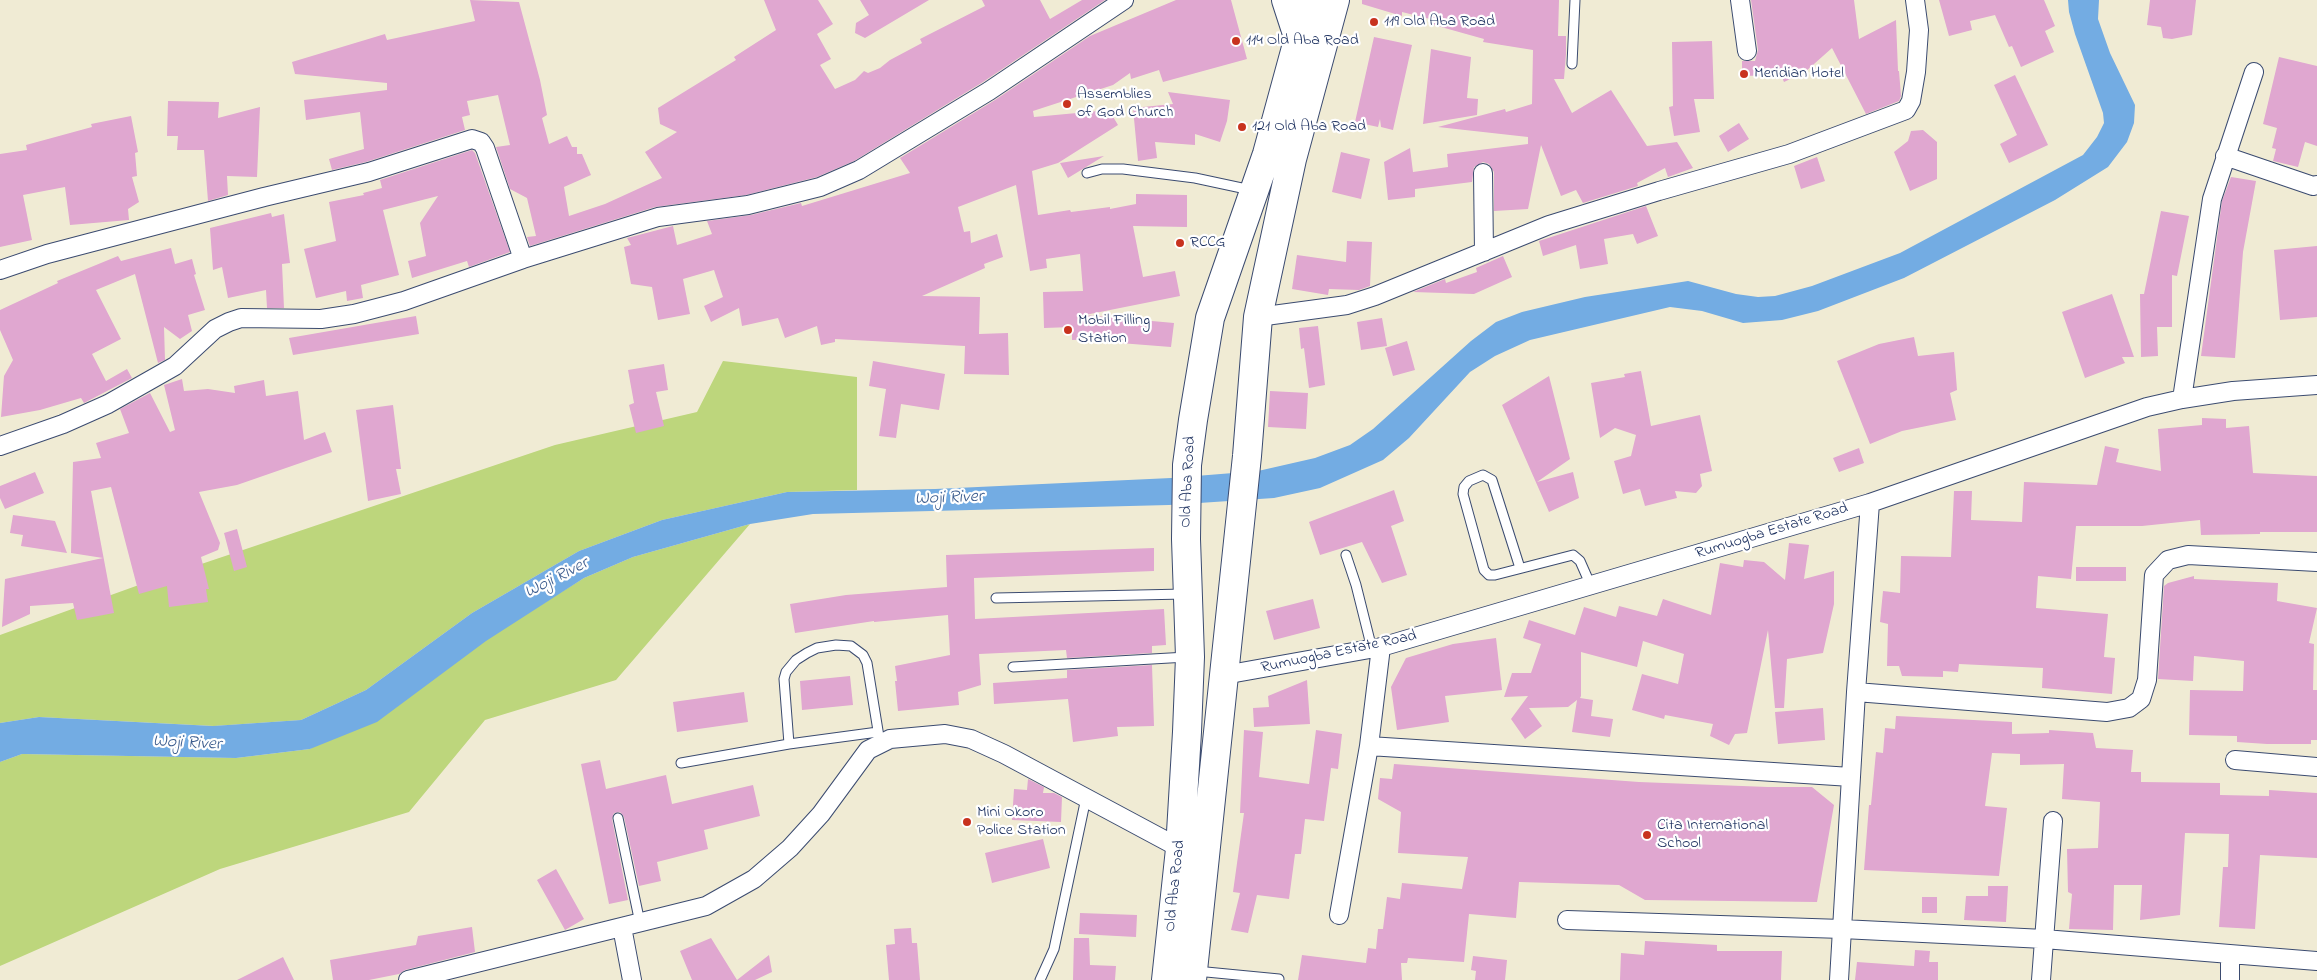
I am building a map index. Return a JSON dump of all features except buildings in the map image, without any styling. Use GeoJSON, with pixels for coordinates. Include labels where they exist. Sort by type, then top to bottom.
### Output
{"type":"FeatureCollection","features":[{"type":"Feature","properties":{"kind":"main road"},"geometry":{"type":"LineString","coordinates":[[1286,0],[1299,40]]}},
{"type":"Feature","properties":{"kind":"main road","name":"Old Aba Road"},"geometry":{"type":"LineString","coordinates":[[1166,980],[1180,849],[1190,657],[1186,540],[1187,465],[1210,318],[1266,154],[1309,0]]}},
{"type":"Feature","properties":{"kind":"main road","name":"Old Aba Road"},"geometry":{"type":"LineString","coordinates":[[1192,975],[1247,456],[1258,317],[1292,160],[1335,0]]}},
{"type":"Feature","properties":{"kind":"street"},"geometry":{"type":"LineString","coordinates":[[0,446],[64,424],[108,404],[176,366],[215,329],[241,318],[321,319],[354,314],[404,301],[523,259],[658,217],[748,205],[820,186],[859,170],[989,91],[1124,0]]}},
{"type":"Feature","properties":{"kind":"street"},"geometry":{"type":"LineString","coordinates":[[1740,0],[1747,51]]}},
{"type":"Feature","properties":{"kind":"street"},"geometry":{"type":"LineString","coordinates":[[1258,317],[1347,305],[1548,226],[1658,191],[1789,154],[1906,110],[1911,101],[1916,72],[1919,30],[1915,0]]}},
{"type":"Feature","properties":{"kind":"street"},"geometry":{"type":"LineString","coordinates":[[2182,399],[2212,199],[2254,72]]}},
{"type":"Feature","properties":{"kind":"street"},"geometry":{"type":"LineString","coordinates":[[0,270],[47,254],[264,197],[369,172],[472,139],[481,142],[486,148],[523,259]]}},
{"type":"Feature","properties":{"kind":"street"},"geometry":{"type":"LineString","coordinates":[[2225,156],[2313,186],[2317,185]]}},
{"type":"Feature","properties":{"kind":"street"},"geometry":{"type":"LineString","coordinates":[[1483,172],[1484,252]]}},
{"type":"Feature","properties":{"kind":"street","name":"Rumuogba Estate Road"},"geometry":{"type":"LineString","coordinates":[[1224,675],[1377,648],[1591,586],[1870,503],[2147,407],[2182,399],[2234,391],[2317,385]]}},
{"type":"Feature","properties":{"kind":"street"},"geometry":{"type":"LineString","coordinates":[[1839,980],[1856,692],[1870,503]]}},
{"type":"Feature","properties":{"kind":"street"},"geometry":{"type":"LineString","coordinates":[[1856,692],[2107,712],[2129,708],[2142,699],[2147,680],[2154,575],[2168,560],[2188,555],[2317,562]]}},
{"type":"Feature","properties":{"kind":"street"},"geometry":{"type":"LineString","coordinates":[[1339,915],[1369,746],[1377,648]]}},
{"type":"Feature","properties":{"kind":"street"},"geometry":{"type":"LineString","coordinates":[[408,980],[706,906],[754,879],[790,848],[821,814],[879,737],[890,739],[945,734],[971,740],[1004,754],[1180,849],[1205,860]]}},
{"type":"Feature","properties":{"kind":"street"},"geometry":{"type":"LineString","coordinates":[[1369,746],[1851,777]]}},
{"type":"Feature","properties":{"kind":"street"},"geometry":{"type":"LineString","coordinates":[[2235,760],[2317,767]]}},
{"type":"Feature","properties":{"kind":"street"},"geometry":{"type":"LineString","coordinates":[[2041,980],[2053,821]]}},
{"type":"Feature","properties":{"kind":"street"},"geometry":{"type":"LineString","coordinates":[[1567,920],[1842,929],[2044,939],[2317,961]]}},
{"type":"Feature","properties":{"kind":"street"},"geometry":{"type":"LineString","coordinates":[[622,927],[632,980]]}},
{"type":"Feature","properties":{"kind":"street"},"geometry":{"type":"LineString","coordinates":[[2230,955],[2230,980]]}},
{"type":"Feature","properties":{"kind":"lane"},"geometry":{"type":"LineString","coordinates":[[1572,64],[1575,0]]}},
{"type":"Feature","properties":{"kind":"lane"},"geometry":{"type":"LineString","coordinates":[[1087,173],[1102,169],[1122,169],[1195,178],[1254,190]]}},
{"type":"Feature","properties":{"kind":"lane"},"geometry":{"type":"LineString","coordinates":[[1520,568],[1492,480],[1483,475],[1469,481],[1464,487],[1462,494],[1484,570],[1489,575],[1496,575],[1573,555],[1580,560],[1591,586]]}},
{"type":"Feature","properties":{"kind":"lane"},"geometry":{"type":"LineString","coordinates":[[1346,554],[1377,648]]}},
{"type":"Feature","properties":{"kind":"lane"},"geometry":{"type":"LineString","coordinates":[[996,598],[1188,594]]}},
{"type":"Feature","properties":{"kind":"lane"},"geometry":{"type":"LineString","coordinates":[[681,763],[789,744],[879,737],[867,663],[863,655],[851,646],[836,645],[817,648],[796,660],[786,672],[784,679],[789,744]]}},
{"type":"Feature","properties":{"kind":"lane"},"geometry":{"type":"LineString","coordinates":[[1013,667],[1190,657]]}},
{"type":"Feature","properties":{"kind":"lane"},"geometry":{"type":"LineString","coordinates":[[1040,980],[1054,949],[1086,798]]}},
{"type":"Feature","properties":{"kind":"lane"},"geometry":{"type":"LineString","coordinates":[[618,818],[640,923]]}},
{"type":"Feature","properties":{"kind":"lane"},"geometry":{"type":"LineString","coordinates":[[1192,975],[1279,979]]}},
{"type":"Feature","properties":{"kind":"green space"},"geometry":{"type":"Polygon","coordinates":[[[723,361],[857,377],[857,490],[787,492],[662,520],[579,551],[472,613],[366,690],[301,720],[214,726],[39,717],[0,723],[0,635],[136,586],[555,445],[697,412],[723,361]]]}},
{"type":"Feature","properties":{"kind":"green space"},"geometry":{"type":"Polygon","coordinates":[[[750,524],[616,680],[485,720],[409,812],[220,869],[0,966],[0,762],[22,754],[236,758],[310,749],[584,578],[633,557],[750,524]]]}},
{"type":"Feature","properties":{"kind":"water","name":"Woji River"},"geometry":{"type":"Polygon","coordinates":[[[2068,0],[2099,0],[2098,19],[2110,53],[2135,105],[2134,123],[2127,142],[2108,167],[2055,200],[1904,278],[1818,311],[1782,320],[1743,323],[1702,311],[1670,307],[1530,340],[1495,356],[1470,372],[1409,438],[1383,460],[1320,488],[1274,498],[1169,505],[813,514],[750,524],[633,557],[584,578],[486,641],[377,722],[310,749],[236,758],[22,754],[0,762],[0,723],[39,717],[213,726],[301,720],[366,690],[472,613],[579,551],[662,520],[787,492],[935,489],[1171,478],[1258,471],[1315,458],[1350,445],[1373,429],[1471,341],[1496,322],[1522,312],[1585,297],[1688,281],[1736,294],[1758,297],[1775,296],[1812,286],[1900,253],[2083,155],[2097,137],[2104,123],[2103,113],[2075,34],[2068,0]]]}},
{"type":"Feature","properties":{"kind":"place","name":"119 Old Aba Road"},"geometry":{"type":"Point","coordinates":[1374,22]}},
{"type":"Feature","properties":{"kind":"place","name":"114 Old Aba Road"},"geometry":{"type":"Point","coordinates":[1236,41]}},
{"type":"Feature","properties":{"kind":"place","name":"Meridian Hotel"},"geometry":{"type":"Point","coordinates":[1744,74]}},
{"type":"Feature","properties":{"kind":"place","name":"Assemblies of God Church"},"geometry":{"type":"Point","coordinates":[1067,104]}},
{"type":"Feature","properties":{"kind":"place","name":"121 Old Aba Road"},"geometry":{"type":"Point","coordinates":[1242,127]}},
{"type":"Feature","properties":{"kind":"place","name":"RCCG"},"geometry":{"type":"Point","coordinates":[1180,243]}},
{"type":"Feature","properties":{"kind":"place","name":"Mobil Filling Station"},"geometry":{"type":"Point","coordinates":[1068,330]}},
{"type":"Feature","properties":{"kind":"place","name":"Mini Okoro Police Station"},"geometry":{"type":"Point","coordinates":[967,822]}},
{"type":"Feature","properties":{"kind":"place","name":"Cita International School"},"geometry":{"type":"Point","coordinates":[1647,835]}}]}
